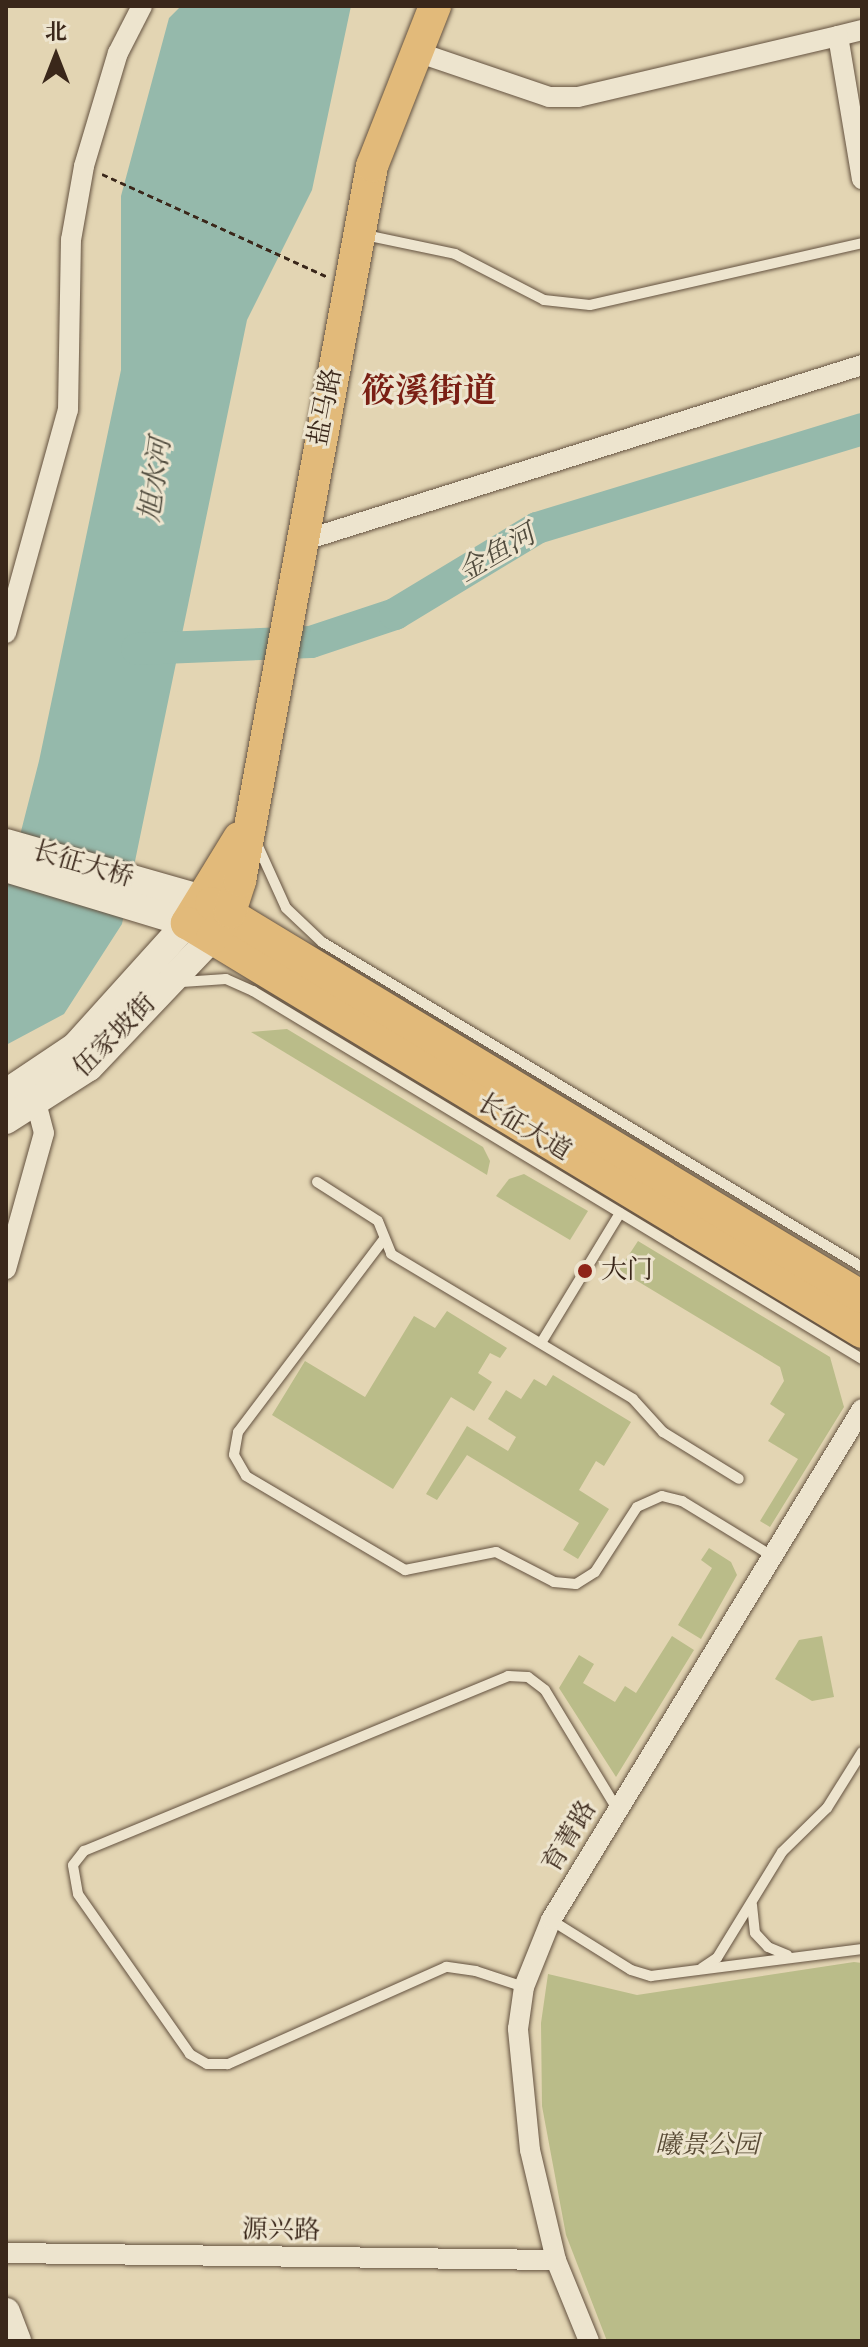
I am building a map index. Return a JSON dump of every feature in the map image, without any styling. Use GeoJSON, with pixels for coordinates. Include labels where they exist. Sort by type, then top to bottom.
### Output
{"type":"FeatureCollection","features":[{"type":"Feature","properties":{"kind":"main road","name":"盐马路"},"geometry":{"type":"LineString","coordinates":[[208,918],[250,817],[292,578],[372,166],[435,6]]}},
{"type":"Feature","properties":{"kind":"main road","name":"长征大道"},"geometry":{"type":"LineString","coordinates":[[208,918],[862,1297]]}},
{"type":"Feature","properties":{"kind":"main road","name":"长征大道"},"geometry":{"type":"LineString","coordinates":[[208,918],[862,1332]]}},
{"type":"Feature","properties":{"kind":"street"},"geometry":{"type":"LineString","coordinates":[[6,633],[68,410],[71,240],[84,166],[118,53],[142,6]]}},
{"type":"Feature","properties":{"kind":"street"},"geometry":{"type":"LineString","coordinates":[[417,52],[549,97],[578,97],[862,30]]}},
{"type":"Feature","properties":{"kind":"street"},"geometry":{"type":"LineString","coordinates":[[838,36],[862,179]]}},
{"type":"Feature","properties":{"kind":"street"},"geometry":{"type":"LineString","coordinates":[[299,542],[862,365]]}},
{"type":"Feature","properties":{"kind":"street","name":"长征大桥"},"geometry":{"type":"LineString","coordinates":[[6,843],[157,899]]}},
{"type":"Feature","properties":{"kind":"street","name":"长征大桥"},"geometry":{"type":"LineString","coordinates":[[6,868],[157,899]]}},
{"type":"Feature","properties":{"kind":"street"},"geometry":{"type":"LineString","coordinates":[[157,899],[208,918]]}},
{"type":"Feature","properties":{"kind":"street","name":"伍家坡街"},"geometry":{"type":"LineString","coordinates":[[25,1093],[89,1067],[164,987],[208,918]]}},
{"type":"Feature","properties":{"kind":"street","name":"伍家坡街"},"geometry":{"type":"LineString","coordinates":[[6,1120],[25,1093],[208,918]]}},
{"type":"Feature","properties":{"kind":"street"},"geometry":{"type":"LineString","coordinates":[[6,1269],[44,1133],[25,1093]]}},
{"type":"Feature","properties":{"kind":"street","name":"育菁路"},"geometry":{"type":"LineString","coordinates":[[589,2341],[556,2260],[521,2092],[518,2029],[524,1987],[551,1920],[862,1409]]}},
{"type":"Feature","properties":{"kind":"street","name":"源兴路"},"geometry":{"type":"LineString","coordinates":[[6,2253],[556,2260]]}},
{"type":"Feature","properties":{"kind":"street"},"geometry":{"type":"LineString","coordinates":[[6,2312],[17,2341]]}},
{"type":"Feature","properties":{"kind":"lane"},"geometry":{"type":"LineString","coordinates":[[359,234],[455,254],[544,300],[590,305],[862,243]]}},
{"type":"Feature","properties":{"kind":"lane"},"geometry":{"type":"LineString","coordinates":[[250,817],[286,908],[322,942],[862,1267]]}},
{"type":"Feature","properties":{"kind":"lane"},"geometry":{"type":"LineString","coordinates":[[164,987],[198,977],[226,979],[253,991],[862,1359]]}},
{"type":"Feature","properties":{"kind":"lane"},"geometry":{"type":"LineString","coordinates":[[317,1182],[374,1216],[391,1254],[633,1399],[663,1432],[739,1479]]}},
{"type":"Feature","properties":{"kind":"lane"},"geometry":{"type":"LineString","coordinates":[[541,1343],[620,1213]]}},
{"type":"Feature","properties":{"kind":"lane"},"geometry":{"type":"LineString","coordinates":[[384,1239],[364,1271],[238,1432],[236,1461],[251,1480],[405,1570],[496,1552],[554,1582],[576,1584],[599,1567],[637,1507],[662,1496],[682,1501],[772,1556]]}},
{"type":"Feature","properties":{"kind":"lane"},"geometry":{"type":"LineString","coordinates":[[364,1271],[384,1260],[401,1260]]}},
{"type":"Feature","properties":{"kind":"lane"},"geometry":{"type":"LineString","coordinates":[[524,1987],[476,1971],[446,1967],[228,2064],[207,2064],[190,2054],[78,1894],[73,1865],[84,1851],[508,1676],[528,1677],[545,1690],[617,1809]]}},
{"type":"Feature","properties":{"kind":"lane"},"geometry":{"type":"LineString","coordinates":[[696,1971],[717,1958],[788,1845],[836,1797],[862,1752]]}},
{"type":"Feature","properties":{"kind":"lane"},"geometry":{"type":"LineString","coordinates":[[753,1900],[752,1925],[761,1940],[776,1953],[797,1956]]}},
{"type":"Feature","properties":{"kind":"lane"},"geometry":{"type":"LineString","coordinates":[[551,1920],[636,1973],[659,1976],[862,1949]]}},
{"type":"Feature","properties":{"kind":"path"},"geometry":{"type":"LineString","coordinates":[[84,166],[349,286]]}},
{"type":"Feature","properties":{"kind":"green space"},"geometry":{"type":"Polygon","coordinates":[[[287,1029],[483,1147],[490,1161],[487,1175],[251,1032],[287,1029]]]}},
{"type":"Feature","properties":{"kind":"green space"},"geometry":{"type":"Polygon","coordinates":[[[524,1174],[588,1211],[570,1240],[496,1196],[509,1179],[524,1174]]]}},
{"type":"Feature","properties":{"kind":"green space"},"geometry":{"type":"Polygon","coordinates":[[[638,1241],[830,1357],[844,1407],[770,1527],[760,1521],[798,1459],[768,1441],[785,1414],[770,1404],[784,1381],[780,1367],[619,1270],[638,1241]]]}},
{"type":"Feature","properties":{"kind":"green space"},"geometry":{"type":"Polygon","coordinates":[[[447,1311],[507,1348],[500,1358],[490,1353],[478,1373],[492,1382],[474,1411],[451,1397],[393,1489],[272,1415],[305,1361],[365,1397],[414,1316],[435,1328],[447,1311]]]}},
{"type":"Feature","properties":{"kind":"green space"},"geometry":{"type":"Polygon","coordinates":[[[553,1375],[631,1422],[604,1466],[596,1461],[579,1490],[609,1509],[578,1559],[563,1550],[579,1523],[467,1455],[437,1500],[426,1494],[467,1426],[508,1451],[516,1437],[488,1419],[506,1390],[521,1399],[534,1379],[546,1386],[553,1375]]]}},
{"type":"Feature","properties":{"kind":"green space"},"geometry":{"type":"Polygon","coordinates":[[[709,1548],[731,1562],[737,1575],[701,1639],[678,1625],[712,1568],[701,1560],[709,1548]]]}},
{"type":"Feature","properties":{"kind":"green space"},"geometry":{"type":"Polygon","coordinates":[[[672,1636],[694,1650],[616,1777],[559,1688],[579,1655],[594,1664],[583,1683],[615,1702],[625,1686],[636,1693],[672,1636]]]}},
{"type":"Feature","properties":{"kind":"green space"},"geometry":{"type":"Polygon","coordinates":[[[822,1636],[834,1697],[812,1701],[775,1679],[799,1640],[822,1636]]]}},
{"type":"Feature","properties":{"kind":"green space","name":"曦景公园"},"geometry":{"type":"Polygon","coordinates":[[[862,1963],[862,2341],[607,2341],[566,2235],[542,2106],[541,2023],[548,1974],[637,1995],[862,1963]]]}},
{"type":"Feature","properties":{"kind":"water","name":"旭水河"},"geometry":{"type":"Polygon","coordinates":[[[181,6],[351,6],[312,190],[247,320],[122,924],[64,1014],[6,1045],[6,890],[39,761],[121,370],[121,196],[169,18],[181,6]]]}},
{"type":"Feature","properties":{"kind":"waterway","name":"金鱼河"},"geometry":{"type":"LineString","coordinates":[[137,649],[311,642],[395,614],[537,528],[862,429]]}},
{"type":"Feature","properties":{"kind":"place","name":"大门"},"geometry":{"type":"Point","coordinates":[585,1271]}},
{"type":"Feature","properties":{"kind":"district","name":"筱溪街道"},"geometry":{"type":"Point","coordinates":[429,392]}}]}
